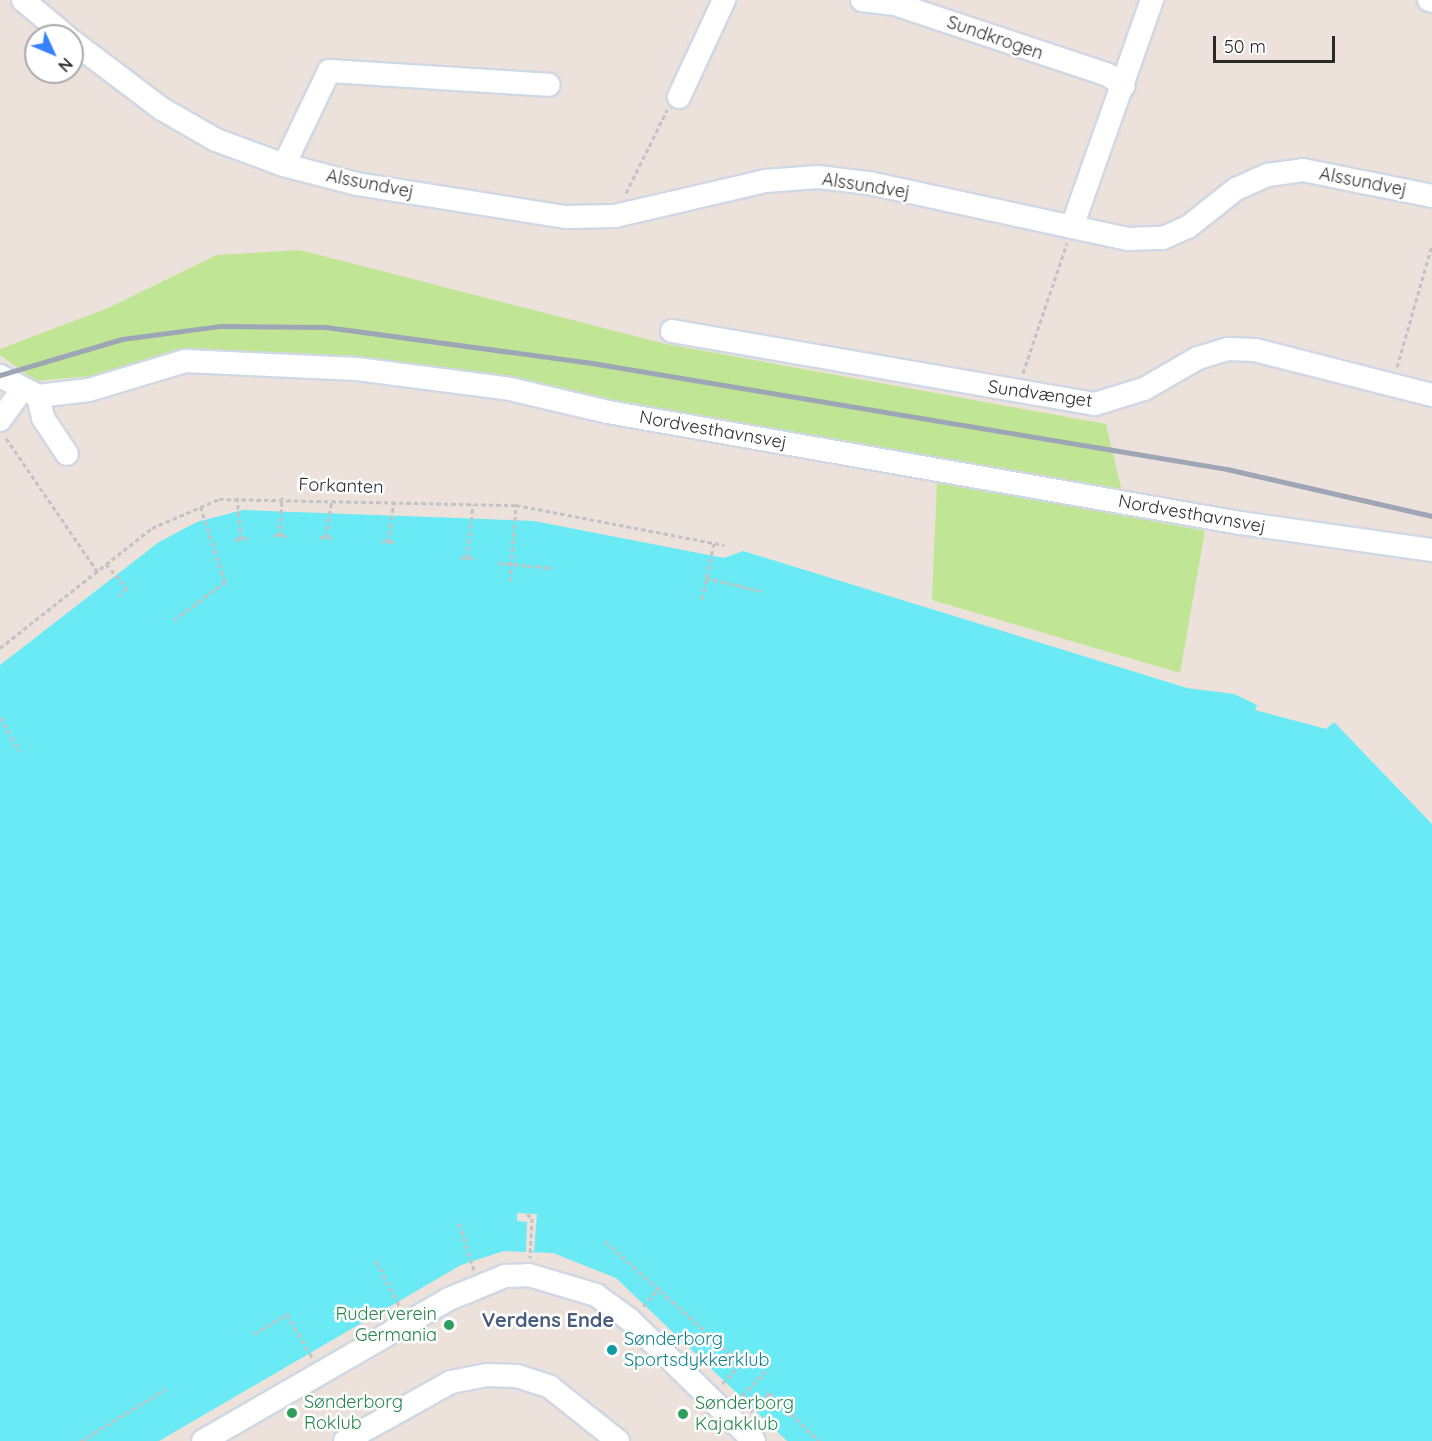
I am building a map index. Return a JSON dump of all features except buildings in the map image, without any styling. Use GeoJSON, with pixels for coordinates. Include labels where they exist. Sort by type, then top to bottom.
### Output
{"type":"FeatureCollection","features":[{"type":"Feature","properties":{"kind":"street"},"geometry":{"type":"LineString","coordinates":[[23,0],[52,24]]}},
{"type":"Feature","properties":{"kind":"street"},"geometry":{"type":"LineString","coordinates":[[679,97],[724,0]]}},
{"type":"Feature","properties":{"kind":"street","name":"Sundkrogen"},"geometry":{"type":"LineString","coordinates":[[862,0],[895,4],[1108,75],[1125,86]]}},
{"type":"Feature","properties":{"kind":"street"},"geometry":{"type":"LineString","coordinates":[[1072,227],[1125,86],[1152,0]]}},
{"type":"Feature","properties":{"kind":"street","name":"Alssundvej"},"geometry":{"type":"LineString","coordinates":[[84,50],[162,109],[216,140],[284,165],[357,184],[566,218],[615,216],[765,181],[818,177],[869,183],[1129,239],[1163,238],[1188,226],[1236,189],[1268,175],[1303,170],[1432,196]]}},
{"type":"Feature","properties":{"kind":"street"},"geometry":{"type":"LineString","coordinates":[[284,165],[329,71],[549,85]]}},
{"type":"Feature","properties":{"kind":"street","name":"Sundvænget"},"geometry":{"type":"LineString","coordinates":[[672,331],[1095,404],[1144,389],[1198,358],[1228,349],[1255,350],[1432,395]]}},
{"type":"Feature","properties":{"kind":"street","name":"Nordvesthavnsvej"},"geometry":{"type":"LineString","coordinates":[[29,394],[89,390],[185,361],[357,369],[510,388],[608,412],[1228,521],[1432,550]]}},
{"type":"Feature","properties":{"kind":"street"},"geometry":{"type":"LineString","coordinates":[[0,376],[29,394],[67,454]]}},
{"type":"Feature","properties":{"kind":"street"},"geometry":{"type":"LineString","coordinates":[[0,420],[29,394]]}},
{"type":"Feature","properties":{"kind":"street"},"geometry":{"type":"LineString","coordinates":[[203,1441],[449,1299],[505,1276],[567,1282],[630,1320],[754,1441]]}},
{"type":"Feature","properties":{"kind":"street"},"geometry":{"type":"LineString","coordinates":[[345,1441],[451,1382],[486,1375],[517,1376],[550,1387],[618,1441]]}},
{"type":"Feature","properties":{"kind":"path"},"geometry":{"type":"LineString","coordinates":[[627,191],[668,108],[679,97]]}},
{"type":"Feature","properties":{"kind":"path"},"geometry":{"type":"LineString","coordinates":[[1017,392],[1072,227]]}},
{"type":"Feature","properties":{"kind":"path"},"geometry":{"type":"LineString","coordinates":[[1391,385],[1432,245]]}},
{"type":"Feature","properties":{"kind":"path"},"geometry":{"type":"LineString","coordinates":[[0,429],[97,571]]}},
{"type":"Feature","properties":{"kind":"path"},"geometry":{"type":"LineString","coordinates":[[237,497],[241,539]]}},
{"type":"Feature","properties":{"kind":"path","name":"Forkanten"},"geometry":{"type":"LineString","coordinates":[[0,648],[152,528],[200,504],[237,497],[516,505],[724,545]]}},
{"type":"Feature","properties":{"kind":"path"},"geometry":{"type":"LineString","coordinates":[[280,536],[282,497]]}},
{"type":"Feature","properties":{"kind":"path"},"geometry":{"type":"LineString","coordinates":[[326,537],[332,499]]}},
{"type":"Feature","properties":{"kind":"path"},"geometry":{"type":"LineString","coordinates":[[388,542],[394,501]]}},
{"type":"Feature","properties":{"kind":"path"},"geometry":{"type":"LineString","coordinates":[[174,620],[225,582],[200,504]]}},
{"type":"Feature","properties":{"kind":"path"},"geometry":{"type":"LineString","coordinates":[[467,558],[473,504]]}},
{"type":"Feature","properties":{"kind":"path"},"geometry":{"type":"LineString","coordinates":[[510,581],[516,505]]}},
{"type":"Feature","properties":{"kind":"path"},"geometry":{"type":"LineString","coordinates":[[274,535],[286,536]]}},
{"type":"Feature","properties":{"kind":"path"},"geometry":{"type":"LineString","coordinates":[[320,537],[332,538]]}},
{"type":"Feature","properties":{"kind":"path"},"geometry":{"type":"LineString","coordinates":[[235,540],[248,538]]}},
{"type":"Feature","properties":{"kind":"path"},"geometry":{"type":"LineString","coordinates":[[382,541],[394,542]]}},
{"type":"Feature","properties":{"kind":"path"},"geometry":{"type":"LineString","coordinates":[[702,599],[714,543]]}},
{"type":"Feature","properties":{"kind":"path"},"geometry":{"type":"LineString","coordinates":[[461,557],[476,558]]}},
{"type":"Feature","properties":{"kind":"path"},"geometry":{"type":"LineString","coordinates":[[499,563],[553,568]]}},
{"type":"Feature","properties":{"kind":"path"},"geometry":{"type":"LineString","coordinates":[[106,564],[127,588],[118,596]]}},
{"type":"Feature","properties":{"kind":"path"},"geometry":{"type":"LineString","coordinates":[[706,578],[762,591]]}},
{"type":"Feature","properties":{"kind":"path"},"geometry":{"type":"LineString","coordinates":[[0,717],[20,752]]}},
{"type":"Feature","properties":{"kind":"path"},"geometry":{"type":"LineString","coordinates":[[527,1214],[532,1218],[530,1252]]}},
{"type":"Feature","properties":{"kind":"path"},"geometry":{"type":"LineString","coordinates":[[459,1224],[471,1261]]}},
{"type":"Feature","properties":{"kind":"path"},"geometry":{"type":"LineString","coordinates":[[605,1241],[660,1288],[741,1364],[710,1398]]}},
{"type":"Feature","properties":{"kind":"path"},"geometry":{"type":"LineString","coordinates":[[376,1261],[398,1303]]}},
{"type":"Feature","properties":{"kind":"path"},"geometry":{"type":"LineString","coordinates":[[630,1320],[660,1288]]}},
{"type":"Feature","properties":{"kind":"path"},"geometry":{"type":"LineString","coordinates":[[254,1334],[287,1314],[311,1355]]}},
{"type":"Feature","properties":{"kind":"path"},"geometry":{"type":"LineString","coordinates":[[739,1399],[767,1370]]}},
{"type":"Feature","properties":{"kind":"path"},"geometry":{"type":"LineString","coordinates":[[81,1441],[166,1389]]}},
{"type":"Feature","properties":{"kind":"path"},"geometry":{"type":"LineString","coordinates":[[738,1425],[769,1393],[819,1441]]}},
{"type":"Feature","properties":{"kind":"green space"},"geometry":{"type":"Polygon","coordinates":[[[300,250],[666,344],[1106,424],[1122,492],[364,358],[186,351],[90,376],[36,381],[0,355],[0,349],[108,308],[217,255],[300,250]]]}},
{"type":"Feature","properties":{"kind":"green space"},"geometry":{"type":"Polygon","coordinates":[[[937,481],[1205,531],[1180,673],[932,600],[937,481]]]}},
{"type":"Feature","properties":{"kind":"water"},"geometry":{"type":"Polygon","coordinates":[[[243,510],[534,521],[724,558],[743,551],[1187,688],[1234,694],[1257,705],[1255,710],[1326,729],[1334,722],[1432,824],[1432,1441],[787,1441],[616,1278],[553,1253],[504,1251],[461,1265],[159,1441],[0,1441],[0,665],[159,542],[197,522],[243,510]]]}},
{"type":"Feature","properties":{"kind":"pier"},"geometry":{"type":"Polygon","coordinates":[[[517,1213],[537,1214],[534,1251],[526,1252],[527,1222],[517,1221],[517,1213]]]}},
{"type":"Feature","properties":{"kind":"railway"},"geometry":{"type":"LineString","coordinates":[[0,375],[122,339],[221,326],[326,327],[586,362],[1227,469],[1432,516]]}},
{"type":"Feature","properties":{"kind":"place","name":"Ruderverein Germania"},"geometry":{"type":"Point","coordinates":[449,1325]}},
{"type":"Feature","properties":{"kind":"place","name":"Sønderborg Sportsdykkerklub"},"geometry":{"type":"Point","coordinates":[612,1350]}},
{"type":"Feature","properties":{"kind":"place","name":"Sønderborg Roklub"},"geometry":{"type":"Point","coordinates":[292,1413]}},
{"type":"Feature","properties":{"kind":"place","name":"Sønderborg Kajakklub"},"geometry":{"type":"Point","coordinates":[683,1414]}},
{"type":"Feature","properties":{"kind":"district","name":"Verdens Ende"},"geometry":{"type":"Point","coordinates":[548,1319]}}]}
